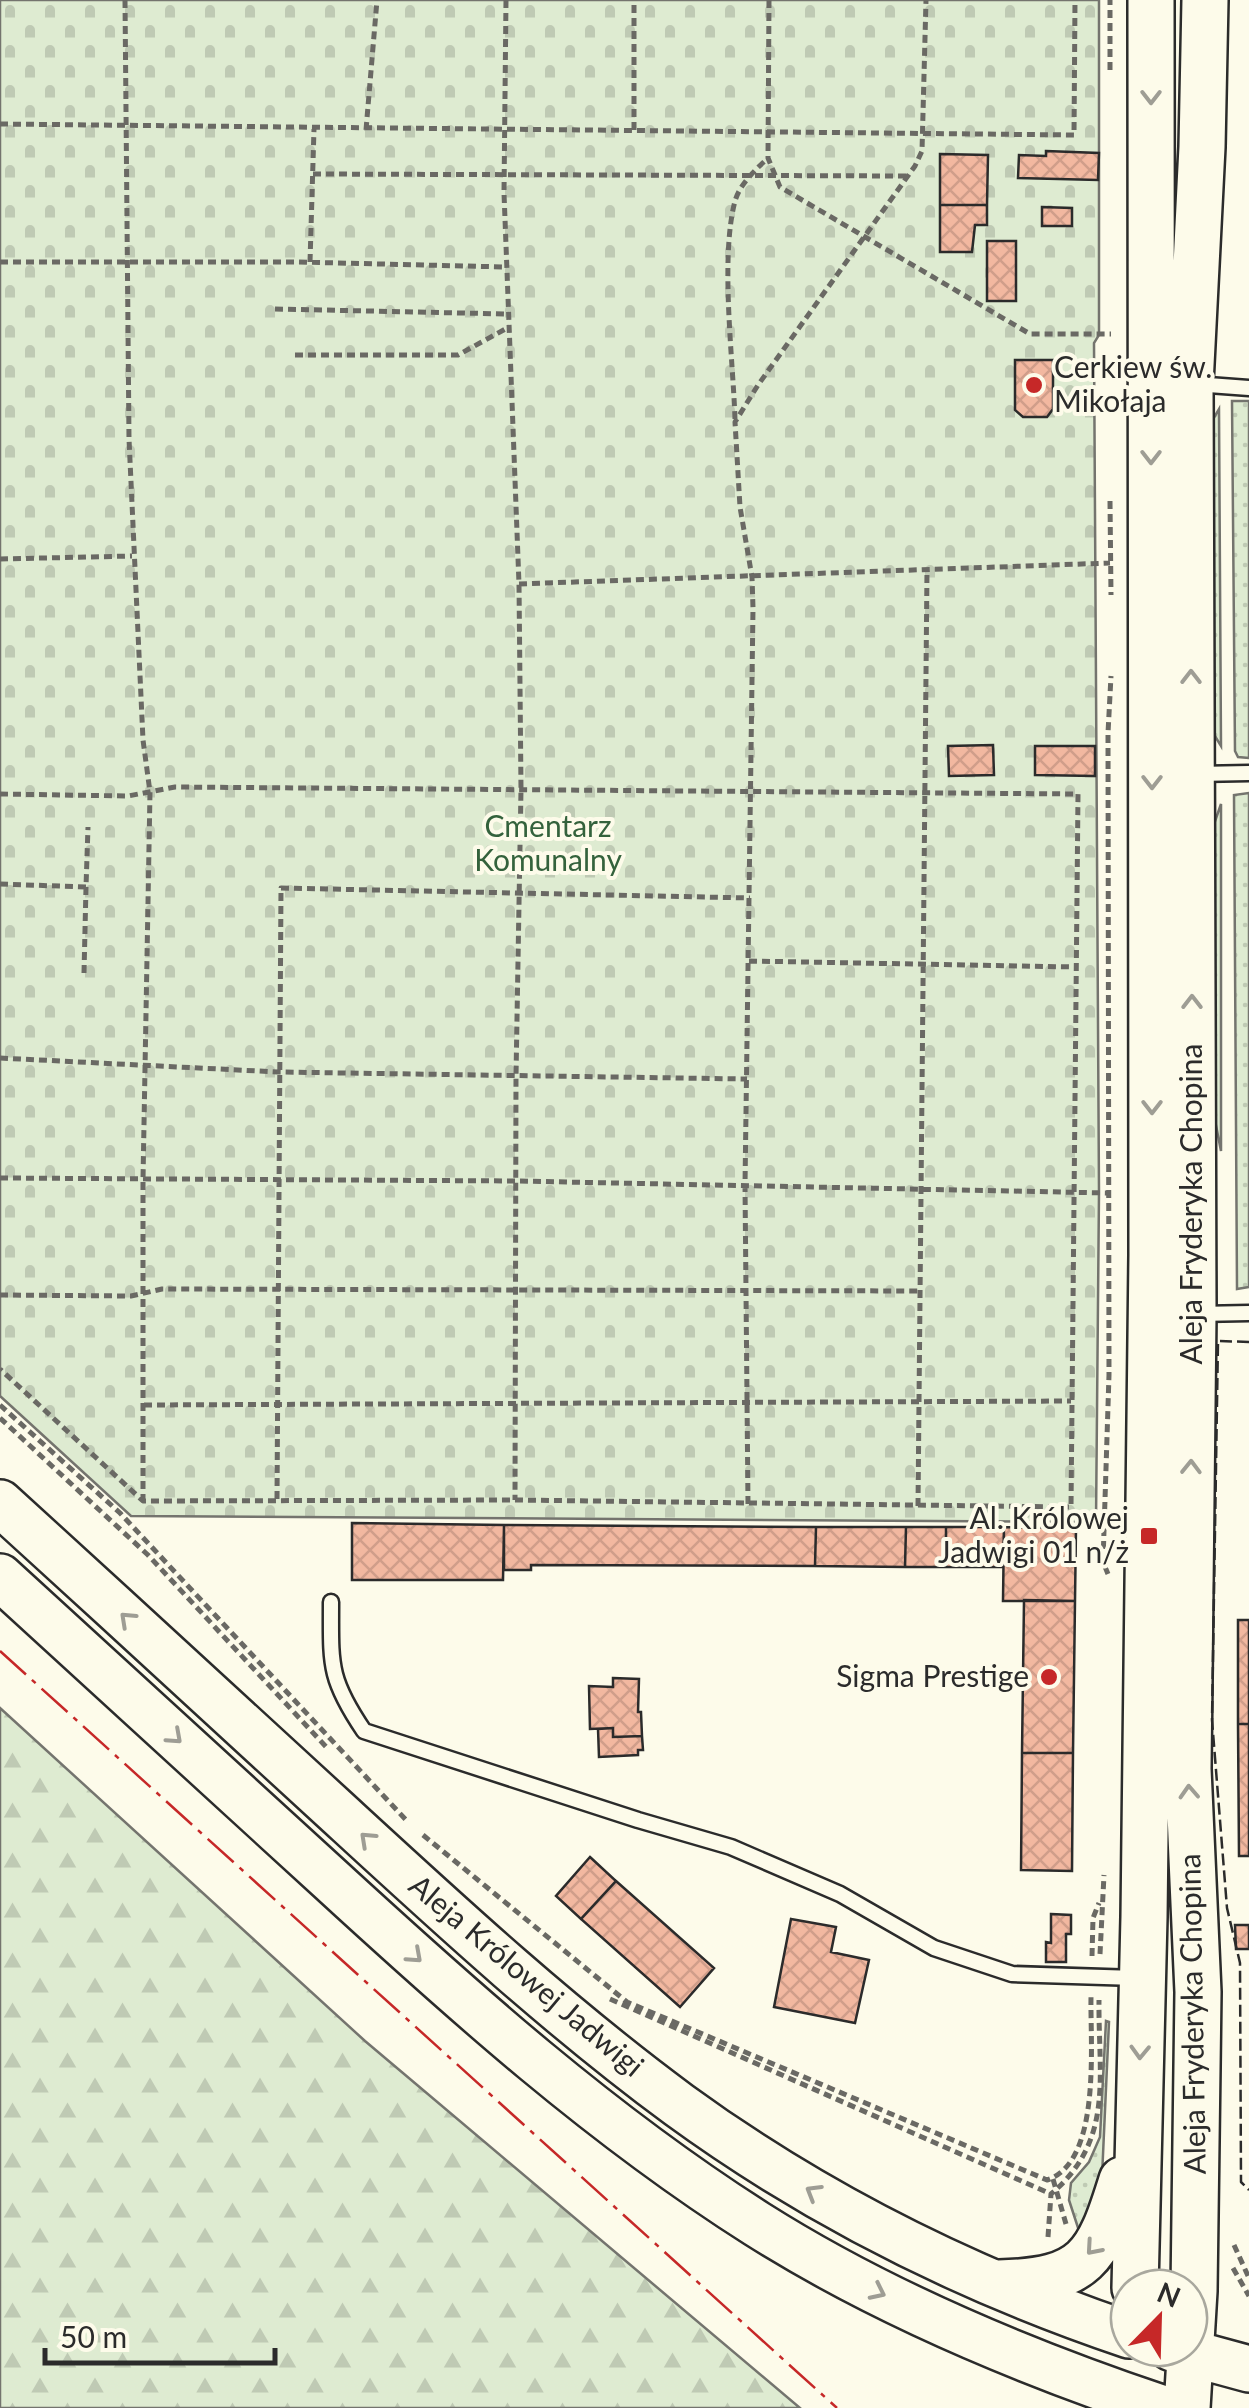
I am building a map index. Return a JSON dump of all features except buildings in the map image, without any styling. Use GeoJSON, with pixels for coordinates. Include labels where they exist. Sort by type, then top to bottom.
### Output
{"type":"FeatureCollection","features":[{"type":"Feature","properties":{"kind":"main road","name":"Aleja Fryderyka Chopina"},"geometry":{"type":"LineString","coordinates":[[1134,2268],[1145,1966],[1152,1255],[1151,0]]}},
{"type":"Feature","properties":{"kind":"main road","name":"Aleja Fryderyka Chopina"},"geometry":{"type":"LineString","coordinates":[[1174,2268],[1145,1966],[1188,1770],[1192,1314],[1190,384],[1206,0]]}},
{"type":"Feature","properties":{"kind":"main road","name":"Aleja Królowej Jadwigi"},"geometry":{"type":"LineString","coordinates":[[0,1503],[555,2007],[680,2106],[771,2167],[864,2222],[988,2283],[1109,2328]]}},
{"type":"Feature","properties":{"kind":"main road","name":"Aleja Królowej Jadwigi"},"geometry":{"type":"LineString","coordinates":[[0,1576],[464,2002],[654,2154],[758,2225],[858,2282],[1137,2404]]}},
{"type":"Feature","properties":{"kind":"main road"},"geometry":{"type":"LineString","coordinates":[[988,2283],[1031,2282],[1067,2272],[1089,2255],[1102,2241],[1138,2125]]}},
{"type":"Feature","properties":{"kind":"main road"},"geometry":{"type":"LineString","coordinates":[[1209,2358],[1249,2369]]}},
{"type":"Feature","properties":{"kind":"main road"},"geometry":{"type":"LineString","coordinates":[[1132,2368],[1137,2404]]}},
{"type":"Feature","properties":{"kind":"main road","name":"Aleja Fryderyka Chopina"},"geometry":{"type":"LineString","coordinates":[[1183,2368],[1187,2408]]}},
{"type":"Feature","properties":{"kind":"lane"},"geometry":{"type":"LineString","coordinates":[[1190,384],[1249,388]]}},
{"type":"Feature","properties":{"kind":"lane"},"geometry":{"type":"LineString","coordinates":[[1191,774],[1249,773]]}},
{"type":"Feature","properties":{"kind":"lane"},"geometry":{"type":"LineString","coordinates":[[1192,1314],[1249,1314]]}},
{"type":"Feature","properties":{"kind":"lane"},"geometry":{"type":"LineString","coordinates":[[331,1602],[331,1664],[341,1697],[364,1731],[731,1847],[840,1894],[934,1948],[1012,1974],[1145,1966]]}},
{"type":"Feature","properties":{"kind":"path"},"geometry":{"type":"LineString","coordinates":[[125,0],[124,262],[133,556],[143,740],[150,792],[144,1065],[143,1500]]}},
{"type":"Feature","properties":{"kind":"path"},"geometry":{"type":"LineString","coordinates":[[366,130],[377,0]]}},
{"type":"Feature","properties":{"kind":"path"},"geometry":{"type":"LineString","coordinates":[[506,0],[504,176],[521,789],[515,1500]]}},
{"type":"Feature","properties":{"kind":"path"},"geometry":{"type":"LineString","coordinates":[[634,0],[634,130]]}},
{"type":"Feature","properties":{"kind":"path"},"geometry":{"type":"LineString","coordinates":[[768,0],[768,158],[780,186],[1030,334],[1112,334]]}},
{"type":"Feature","properties":{"kind":"path"},"geometry":{"type":"LineString","coordinates":[[735,422],[922,152],[926,0]]}},
{"type":"Feature","properties":{"kind":"path"},"geometry":{"type":"LineString","coordinates":[[0,124],[1074,135],[1075,0]]}},
{"type":"Feature","properties":{"kind":"path"},"geometry":{"type":"LineString","coordinates":[[1110,0],[1110,84]]}},
{"type":"Feature","properties":{"kind":"path"},"geometry":{"type":"LineString","coordinates":[[310,262],[314,129]]}},
{"type":"Feature","properties":{"kind":"path"},"geometry":{"type":"LineString","coordinates":[[748,1504],[745,1185],[752,578],[740,507],[730,241],[736,198],[768,158]]}},
{"type":"Feature","properties":{"kind":"path"},"geometry":{"type":"LineString","coordinates":[[313,174],[908,176]]}},
{"type":"Feature","properties":{"kind":"path"},"geometry":{"type":"LineString","coordinates":[[0,262],[310,262],[506,267]]}},
{"type":"Feature","properties":{"kind":"path"},"geometry":{"type":"LineString","coordinates":[[275,309],[508,314]]}},
{"type":"Feature","properties":{"kind":"path"},"geometry":{"type":"LineString","coordinates":[[295,355],[458,355],[508,327]]}},
{"type":"Feature","properties":{"kind":"path"},"geometry":{"type":"LineString","coordinates":[[1110,487],[1110,597]]}},
{"type":"Feature","properties":{"kind":"path"},"geometry":{"type":"LineString","coordinates":[[0,559],[133,556]]}},
{"type":"Feature","properties":{"kind":"path"},"geometry":{"type":"LineString","coordinates":[[518,584],[1110,563]]}},
{"type":"Feature","properties":{"kind":"path"},"geometry":{"type":"LineString","coordinates":[[918,1506],[927,570]]}},
{"type":"Feature","properties":{"kind":"path"},"geometry":{"type":"LineString","coordinates":[[1111,1581],[1103,1562],[1109,1375],[1108,733],[1112,665]]}},
{"type":"Feature","properties":{"kind":"path"},"geometry":{"type":"LineString","coordinates":[[0,794],[128,796],[175,787],[1078,794],[1072,1507],[143,1500],[0,1369]]}},
{"type":"Feature","properties":{"kind":"path"},"geometry":{"type":"LineString","coordinates":[[84,973],[88,827]]}},
{"type":"Feature","properties":{"kind":"path"},"geometry":{"type":"LineString","coordinates":[[0,884],[86,887]]}},
{"type":"Feature","properties":{"kind":"path"},"geometry":{"type":"LineString","coordinates":[[277,1499],[282,888],[750,898]]}},
{"type":"Feature","properties":{"kind":"path"},"geometry":{"type":"LineString","coordinates":[[749,961],[1076,967]]}},
{"type":"Feature","properties":{"kind":"path"},"geometry":{"type":"LineString","coordinates":[[0,1058],[278,1072],[747,1079]]}},
{"type":"Feature","properties":{"kind":"path"},"geometry":{"type":"LineString","coordinates":[[0,1178],[516,1181],[1108,1192]]}},
{"type":"Feature","properties":{"kind":"path"},"geometry":{"type":"LineString","coordinates":[[0,1295],[131,1296],[144,1292],[280,1289],[922,1291]]}},
{"type":"Feature","properties":{"kind":"path"},"geometry":{"type":"LineString","coordinates":[[144,1405],[1071,1401]]}},
{"type":"Feature","properties":{"kind":"path"},"geometry":{"type":"LineString","coordinates":[[0,1404],[154,1548],[403,1824],[148,1555],[0,1418]]}},
{"type":"Feature","properties":{"kind":"path"},"geometry":{"type":"LineString","coordinates":[[420,1834],[627,2002],[1047,2180],[1060,2174],[1083,2137],[1145,1966]]}},
{"type":"Feature","properties":{"kind":"path"},"geometry":{"type":"LineString","coordinates":[[1100,1900],[1145,1966]]}},
{"type":"Feature","properties":{"kind":"path"},"geometry":{"type":"LineString","coordinates":[[1067,2272],[1049,2241],[1046,2226],[1051,2194],[1084,2158],[1094,2136],[1098,2111],[1145,1966]]}},
{"type":"Feature","properties":{"kind":"path"},"geometry":{"type":"LineString","coordinates":[[607,1998],[1051,2194]]}},
{"type":"Feature","properties":{"kind":"green space","name":"Cmentarz Komunalny"},"geometry":{"type":"Polygon","coordinates":[[[0,0],[1099,0],[1099,335],[1094,343],[1099,1192],[1096,1522],[131,1516],[0,1396],[0,0]]]}},
{"type":"Feature","properties":{"kind":"green space"},"geometry":{"type":"Polygon","coordinates":[[[1232,401],[1249,401],[1249,758],[1238,757],[1235,751],[1232,401]]]}},
{"type":"Feature","properties":{"kind":"green space"},"geometry":{"type":"Polygon","coordinates":[[[1219,409],[1221,746],[1210,728],[1209,426],[1219,409]]]}},
{"type":"Feature","properties":{"kind":"green space"},"geometry":{"type":"Polygon","coordinates":[[[1249,793],[1249,1287],[1237,1289],[1234,795],[1249,793]]]}},
{"type":"Feature","properties":{"kind":"green space"},"geometry":{"type":"Polygon","coordinates":[[[1221,804],[1221,1151],[1212,1105],[1213,827],[1221,804]]]}},
{"type":"Feature","properties":{"kind":"green space"},"geometry":{"type":"Polygon","coordinates":[[[0,1708],[365,2041],[800,2408],[0,2408],[0,1708]]]}},
{"type":"Feature","properties":{"kind":"green space"},"geometry":{"type":"Polygon","coordinates":[[[1106,2021],[1109,2022],[1101,2199],[1082,2240],[1069,2200],[1071,2183],[1089,2162],[1100,2137],[1106,2021]]]}},
{"type":"Feature","properties":{"kind":"fence"},"geometry":{"type":"LineString","coordinates":[[1249,1342],[1218,1341],[1212,1720],[1227,1908],[1240,1963],[1241,2182],[1249,2190]]}},
{"type":"Feature","properties":{"kind":"power"},"geometry":{"type":"LineString","coordinates":[[0,1651],[837,2408]]}},
{"type":"Feature","properties":{"kind":"place","name":"Cerkiew św. Mikołaja"},"geometry":{"type":"Point","coordinates":[1034,385]}},
{"type":"Feature","properties":{"kind":"place","name":"Al. Królowej Jadwigi 01 n/ż"},"geometry":{"type":"Point","coordinates":[1149,1536]}},
{"type":"Feature","properties":{"kind":"place","name":"Sigma Prestige"},"geometry":{"type":"Point","coordinates":[1049,1677]}}]}
